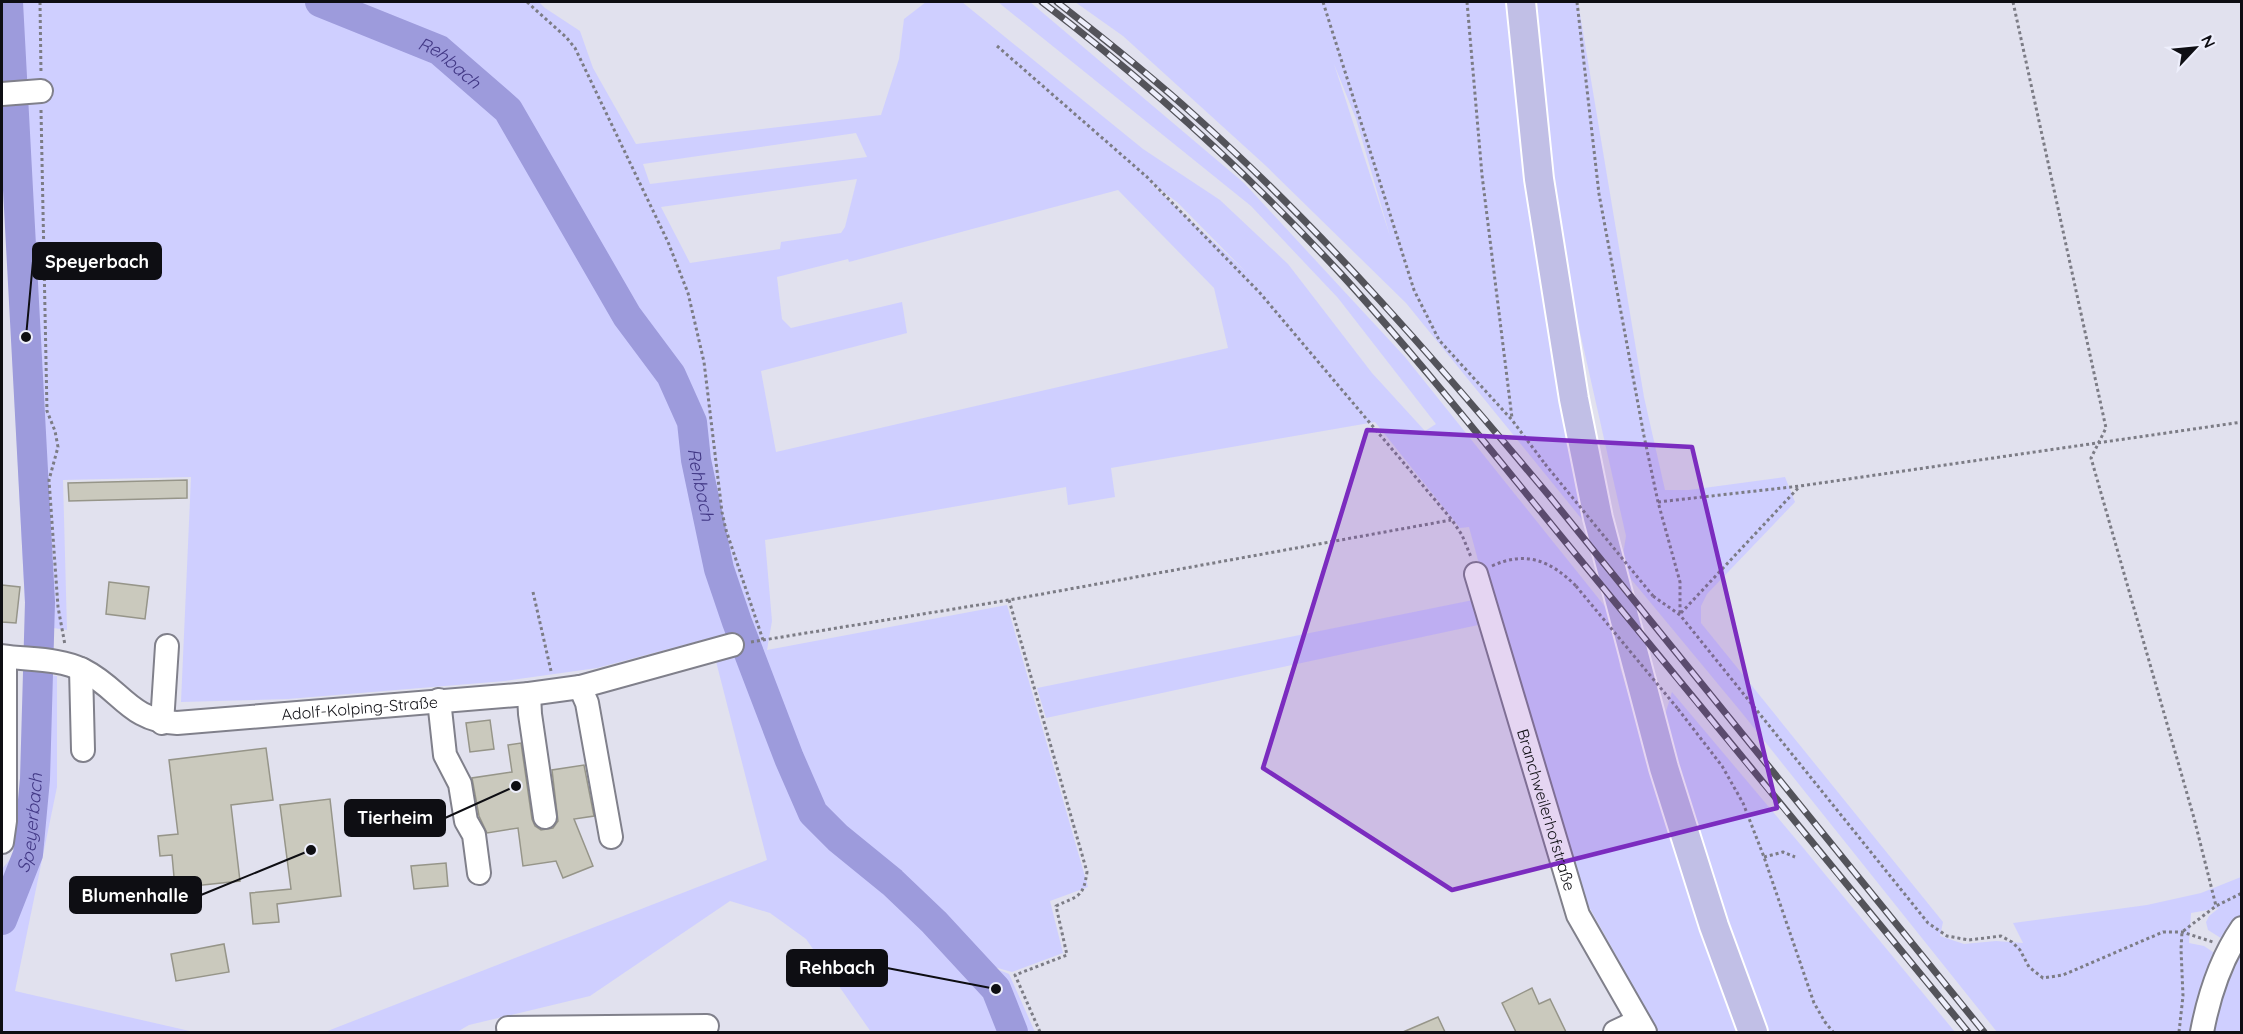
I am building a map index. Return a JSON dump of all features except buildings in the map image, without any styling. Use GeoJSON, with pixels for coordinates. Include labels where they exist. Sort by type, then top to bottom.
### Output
{"type":"FeatureCollection","features":[{"type":"Feature","properties":{"kind":"main road"},"geometry":{"type":"LineString","coordinates":[[1521,2],[1539,179],[1574,399],[1598,518],[1664,768],[1714,926],[1753,1032]]}},
{"type":"Feature","properties":{"kind":"street"},"geometry":{"type":"LineString","coordinates":[[2,94],[37,92]]}},
{"type":"Feature","properties":{"kind":"street","name":"Branchweilerhofstraße"},"geometry":{"type":"LineString","coordinates":[[1476,574],[1578,915],[1641,1027]]}},
{"type":"Feature","properties":{"kind":"street","name":"Adolf-Kolping-Straße"},"geometry":{"type":"LineString","coordinates":[[11,657],[69,665],[93,676],[144,717],[162,723],[207,722],[439,700],[529,694],[580,687],[732,645]]}},
{"type":"Feature","properties":{"kind":"street"},"geometry":{"type":"LineString","coordinates":[[162,723],[167,646]]}},
{"type":"Feature","properties":{"kind":"street"},"geometry":{"type":"LineString","coordinates":[[2,842],[5,820],[11,657]]}},
{"type":"Feature","properties":{"kind":"street"},"geometry":{"type":"LineString","coordinates":[[69,665],[83,750]]}},
{"type":"Feature","properties":{"kind":"street"},"geometry":{"type":"LineString","coordinates":[[580,687],[587,703],[611,837]]}},
{"type":"Feature","properties":{"kind":"street"},"geometry":{"type":"LineString","coordinates":[[529,694],[545,817]]}},
{"type":"Feature","properties":{"kind":"street"},"geometry":{"type":"LineString","coordinates":[[439,700],[445,754],[460,784],[466,821],[474,835],[479,873]]}},
{"type":"Feature","properties":{"kind":"street"},"geometry":{"type":"LineString","coordinates":[[2202,1032],[2211,992],[2228,948],[2241,928]]}},
{"type":"Feature","properties":{"kind":"street"},"geometry":{"type":"LineString","coordinates":[[508,1028],[707,1026]]}},
{"type":"Feature","properties":{"kind":"street"},"geometry":{"type":"LineString","coordinates":[[1615,1032],[1641,1027]]}},
{"type":"Feature","properties":{"kind":"path"},"geometry":{"type":"LineString","coordinates":[[40,2],[37,92],[47,411],[55,430],[58,447],[49,480],[58,607],[69,665]]}},
{"type":"Feature","properties":{"kind":"path"},"geometry":{"type":"LineString","coordinates":[[527,2],[575,48],[680,268],[697,325],[704,362],[724,521],[763,640],[1010,600],[1452,520]]}},
{"type":"Feature","properties":{"kind":"path"},"geometry":{"type":"LineString","coordinates":[[1323,2],[1414,290],[1439,340],[1512,420],[1653,596],[1680,615],[1928,923],[1947,936],[1969,940],[2001,936],[2012,942],[2020,950],[2029,967],[2043,978],[2064,975],[2163,932],[2182,932],[2199,936],[2228,948]]}},
{"type":"Feature","properties":{"kind":"path"},"geometry":{"type":"LineString","coordinates":[[1467,2],[1482,175],[1512,420]]}},
{"type":"Feature","properties":{"kind":"path"},"geometry":{"type":"LineString","coordinates":[[1576,2],[1599,194],[1644,436],[1658,502],[1680,582],[1680,615]]}},
{"type":"Feature","properties":{"kind":"path"},"geometry":{"type":"LineString","coordinates":[[2013,2],[2106,428],[2091,458],[2194,819],[2216,906]]}},
{"type":"Feature","properties":{"kind":"path"},"geometry":{"type":"LineString","coordinates":[[997,46],[1147,177],[1260,293],[1452,520],[1470,550],[1476,574],[1515,557],[1533,559],[1552,566],[1576,586],[1678,709],[1713,754],[1737,792],[1764,857],[1814,1003],[1833,1032]]}},
{"type":"Feature","properties":{"kind":"path"},"geometry":{"type":"LineString","coordinates":[[1658,502],[1800,486],[2241,422]]}},
{"type":"Feature","properties":{"kind":"path"},"geometry":{"type":"LineString","coordinates":[[1680,615],[1800,486]]}},
{"type":"Feature","properties":{"kind":"path"},"geometry":{"type":"LineString","coordinates":[[533,592],[555,690]]}},
{"type":"Feature","properties":{"kind":"path"},"geometry":{"type":"LineString","coordinates":[[1010,600],[1087,872],[1084,890],[1079,895],[1056,906],[1067,955],[1015,975],[1040,1032]]}},
{"type":"Feature","properties":{"kind":"path"},"geometry":{"type":"LineString","coordinates":[[1764,857],[1783,852],[1795,857]]}},
{"type":"Feature","properties":{"kind":"path"},"geometry":{"type":"LineString","coordinates":[[2179,1032],[2183,996],[2182,932],[2216,906],[2241,893]]}},
{"type":"Feature","properties":{"kind":"highlighted area"},"geometry":{"type":"Polygon","coordinates":[[[1367,430],[1692,447],[1777,808],[1452,890],[1263,768],[1367,430]]]}},
{"type":"Feature","properties":{"kind":"shaded area"},"geometry":{"type":"Polygon","coordinates":[[[2,2],[539,2],[580,31],[593,68],[636,144],[881,115],[899,59],[904,19],[926,2],[962,2],[1143,149],[1220,200],[1288,264],[1372,373],[1425,431],[1436,424],[1338,298],[1251,206],[998,2],[1030,2],[1244,183],[1405,357],[1615,619],[1620,667],[1687,885],[1741,1032],[1659,1032],[1574,880],[1492,622],[1046,718],[1037,688],[1488,597],[1469,527],[1460,528],[1375,422],[1111,468],[1115,497],[1068,505],[1066,487],[765,540],[772,621],[767,650],[1007,605],[1088,887],[1050,901],[1063,953],[1012,972],[987,965],[1009,974],[1035,1032],[871,1032],[806,939],[770,913],[730,901],[590,996],[469,1025],[457,1032],[325,1032],[767,860],[710,638],[597,668],[505,681],[288,699],[181,702],[191,477],[63,480],[67,630],[26,624],[2,152],[2,2]],[[856,133],[643,164],[650,184],[867,157],[856,133]],[[857,179],[661,207],[690,263],[780,249],[781,242],[841,233],[845,227],[857,179]],[[1150,183],[1245,271],[1177,202],[1150,183]],[[1118,190],[849,262],[848,259],[777,277],[782,319],[791,328],[902,302],[907,333],[761,371],[776,452],[1228,348],[1214,288],[1118,190]]]}},
{"type":"Feature","properties":{"kind":"shaded area"},"geometry":{"type":"Polygon","coordinates":[[[1075,2],[1513,2],[1589,528],[1406,303],[1265,165],[1123,36],[1075,2]],[[1334,64],[1390,236],[1356,119],[1334,64]]]}},
{"type":"Feature","properties":{"kind":"shaded area"},"geometry":{"type":"Polygon","coordinates":[[[1536,2],[1578,2],[1644,397],[1665,490],[1689,490],[1785,477],[1795,502],[1707,594],[1701,606],[1701,623],[1943,922],[1940,936],[1964,944],[1996,941],[2023,943],[2013,923],[2147,905],[2201,893],[2241,877],[2241,915],[2224,940],[2208,930],[2206,922],[2209,916],[2219,908],[2191,913],[2189,943],[2204,946],[2216,954],[2194,1032],[1997,1032],[1742,713],[1621,567],[1626,536],[1579,328],[1552,187],[1536,2]]]}},
{"type":"Feature","properties":{"kind":"shaded area"},"geometry":{"type":"Polygon","coordinates":[[[27,673],[57,676],[57,787],[15,991],[194,1032],[2,1032],[2,869],[21,846],[27,673]]]}},
{"type":"Feature","properties":{"kind":"shaded area"},"geometry":{"type":"Polygon","coordinates":[[[1672,692],[1955,1032],[1765,1032],[1720,909],[1664,718],[1672,692]]]}},
{"type":"Feature","properties":{"kind":"shaded area"},"geometry":{"type":"Polygon","coordinates":[[[2241,941],[2241,1032],[2209,1032],[2213,1007],[2241,941]]]}},
{"type":"Feature","properties":{"kind":"waterway","name":"Speyerbach"},"geometry":{"type":"LineString","coordinates":[[2,920],[28,854],[35,779],[40,602],[8,2]]}},
{"type":"Feature","properties":{"kind":"waterway","name":"Rehbach"},"geometry":{"type":"LineString","coordinates":[[320,2],[439,50],[508,110],[627,316],[671,375],[692,422],[696,460],[719,569],[789,758],[813,813],[838,838],[892,882],[934,922],[996,989],[1013,1032]]}},
{"type":"Feature","properties":{"kind":"railway"},"geometry":{"type":"LineString","coordinates":[[1042,2],[1121,65],[1197,131],[1271,201],[1341,274],[1461,414],[1968,1032]]}},
{"type":"Feature","properties":{"kind":"railway"},"geometry":{"type":"LineString","coordinates":[[1057,2],[1160,86],[1242,159],[1335,252],[1379,300],[1551,498],[1984,1032]]}},
{"type":"Feature","properties":{"kind":"place","name":"Speyerbach"},"geometry":{"type":"Point","coordinates":[26,337]}},
{"type":"Feature","properties":{"kind":"place","name":"Tierheim"},"geometry":{"type":"Point","coordinates":[516,786]}},
{"type":"Feature","properties":{"kind":"place","name":"Blumenhalle"},"geometry":{"type":"Point","coordinates":[311,850]}},
{"type":"Feature","properties":{"kind":"place","name":"Rehbach"},"geometry":{"type":"Point","coordinates":[996,989]}}]}
